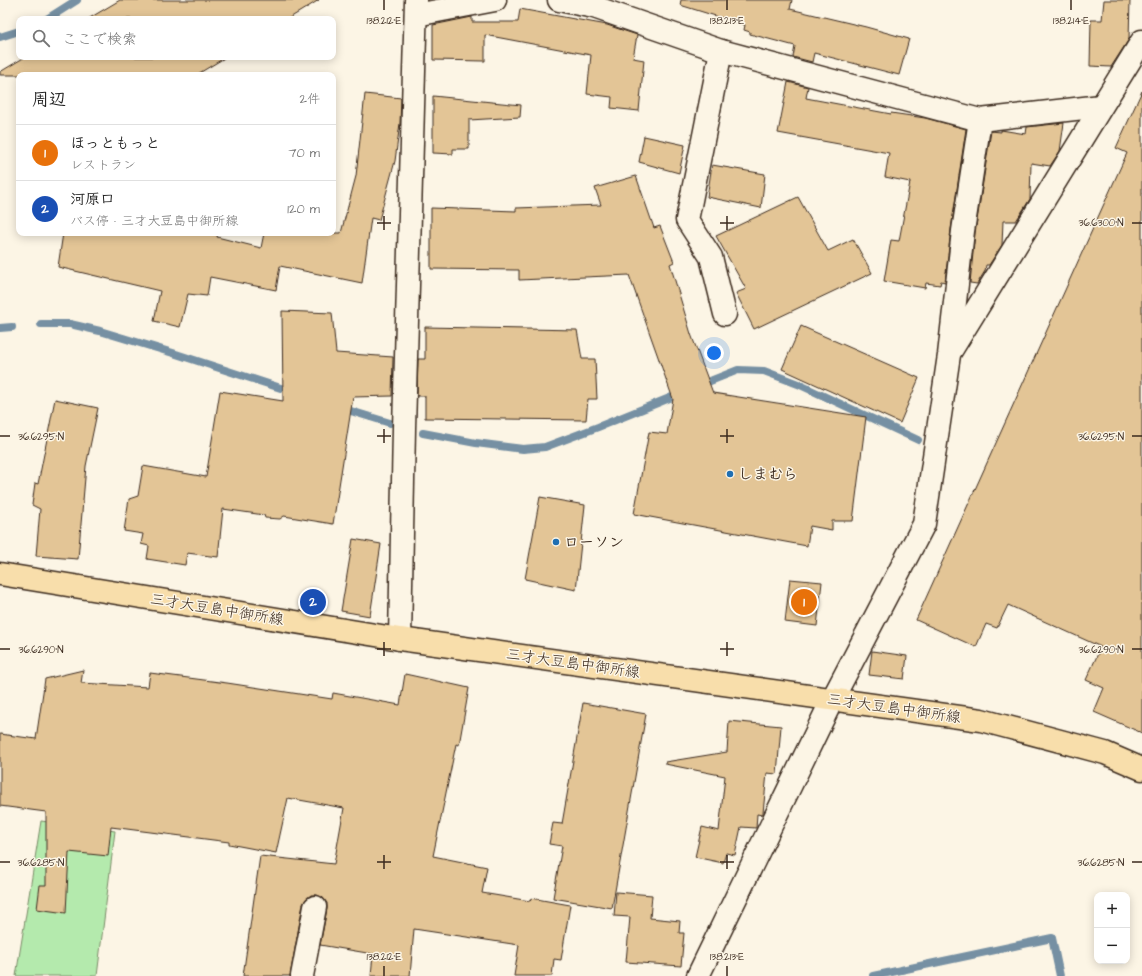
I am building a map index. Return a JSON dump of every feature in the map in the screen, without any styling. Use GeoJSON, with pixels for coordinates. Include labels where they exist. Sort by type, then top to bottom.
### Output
{"type":"FeatureCollection","features":[{"type":"Feature","properties":{"kind":"main road","name":"三才大豆島中御所線"},"geometry":{"type":"LineString","coordinates":[[0,574],[400,639],[981,720],[1105,753],[1142,769]]}},
{"type":"Feature","properties":{"kind":"street"},"geometry":{"type":"LineString","coordinates":[[400,639],[404,428],[416,8],[495,0]]}},
{"type":"Feature","properties":{"kind":"street"},"geometry":{"type":"LineString","coordinates":[[559,0],[595,4],[721,51],[980,120],[1101,106]]}},
{"type":"Feature","properties":{"kind":"street"},"geometry":{"type":"LineString","coordinates":[[948,355],[1142,41]]}},
{"type":"Feature","properties":{"kind":"street"},"geometry":{"type":"LineString","coordinates":[[721,51],[687,220],[711,257],[725,314]]}},
{"type":"Feature","properties":{"kind":"street"},"geometry":{"type":"LineString","coordinates":[[698,976],[832,700],[924,524],[948,355],[963,231],[980,120]]}},
{"type":"Feature","properties":{"kind":"street"},"geometry":{"type":"LineString","coordinates":[[302,976],[315,907]]}},
{"type":"Feature","properties":{"kind":"green space"},"geometry":{"type":"Polygon","coordinates":[[[41,821],[115,831],[97,976],[16,976],[41,821]]]}},
{"type":"Feature","properties":{"kind":"building"},"geometry":{"type":"Polygon","coordinates":[[[120,0],[319,0],[293,16],[93,16],[120,0]]]}},
{"type":"Feature","properties":{"kind":"building"},"geometry":{"type":"Polygon","coordinates":[[[681,0],[792,0],[790,9],[909,39],[899,75],[814,53],[812,62],[793,57],[795,46],[750,34],[750,32],[744,30],[745,25],[680,5],[681,0]]]}},
{"type":"Feature","properties":{"kind":"building"},"geometry":{"type":"Polygon","coordinates":[[[1104,0],[1130,0],[1129,39],[1111,67],[1090,66],[1091,20],[1102,20],[1104,0]]]}},
{"type":"Feature","properties":{"kind":"building"},"geometry":{"type":"Polygon","coordinates":[[[520,9],[607,25],[637,35],[633,58],[644,60],[639,111],[611,108],[612,97],[587,94],[591,55],[485,35],[485,61],[433,60],[433,25],[472,17],[472,22],[518,22],[520,9]]]}},
{"type":"Feature","properties":{"kind":"building"},"geometry":{"type":"Polygon","coordinates":[[[20,60],[221,60],[201,72],[16,72],[16,75],[0,75],[0,72],[20,60]]]}},
{"type":"Feature","properties":{"kind":"building"},"geometry":{"type":"Polygon","coordinates":[[[788,82],[808,87],[806,98],[891,114],[925,118],[966,129],[951,229],[945,282],[941,281],[940,285],[926,283],[925,288],[884,281],[891,240],[899,241],[910,182],[885,177],[889,153],[778,133],[788,82]]]}},
{"type":"Feature","properties":{"kind":"building"},"geometry":{"type":"Polygon","coordinates":[[[1142,91],[1142,733],[1094,712],[1104,688],[1086,680],[1101,647],[1008,605],[997,628],[986,624],[976,647],[916,620],[1127,153],[1116,148],[1142,91]]]}},
{"type":"Feature","properties":{"kind":"building"},"geometry":{"type":"Polygon","coordinates":[[[365,94],[401,98],[400,123],[395,161],[379,220],[371,218],[362,283],[280,266],[276,290],[210,277],[207,296],[188,294],[180,327],[154,321],[160,291],[58,267],[63,236],[217,236],[261,248],[263,236],[336,236],[336,233],[341,233],[356,176],[365,94]]]}},
{"type":"Feature","properties":{"kind":"building"},"geometry":{"type":"Polygon","coordinates":[[[433,96],[521,105],[520,117],[469,120],[469,149],[453,149],[453,154],[433,153],[433,96]]]}},
{"type":"Feature","properties":{"kind":"building"},"geometry":{"type":"Polygon","coordinates":[[[1064,123],[1060,151],[1050,166],[1031,163],[1030,199],[1016,221],[1003,221],[1002,245],[989,265],[986,265],[985,271],[977,284],[970,283],[975,233],[991,131],[1001,132],[1001,130],[1026,134],[1027,127],[1064,123]]]}},
{"type":"Feature","properties":{"kind":"building"},"geometry":{"type":"Polygon","coordinates":[[[644,136],[685,145],[679,173],[639,162],[644,136]]]}},
{"type":"Feature","properties":{"kind":"building"},"geometry":{"type":"Polygon","coordinates":[[[712,165],[765,174],[761,208],[707,197],[712,165]]]}},
{"type":"Feature","properties":{"kind":"building"},"geometry":{"type":"Polygon","coordinates":[[[636,176],[654,228],[660,226],[674,262],[670,264],[691,334],[713,393],[866,417],[853,521],[832,521],[832,530],[810,526],[807,546],[634,514],[649,432],[667,434],[673,399],[629,275],[519,280],[519,270],[431,269],[431,208],[516,211],[516,208],[601,205],[595,188],[636,176]]]}},
{"type":"Feature","properties":{"kind":"building"},"geometry":{"type":"Polygon","coordinates":[[[798,197],[828,251],[853,239],[872,273],[754,329],[736,293],[746,289],[716,236],[798,197]]]}},
{"type":"Feature","properties":{"kind":"building"},"geometry":{"type":"Polygon","coordinates":[[[282,311],[332,313],[336,353],[393,357],[392,396],[353,397],[333,524],[284,516],[280,519],[265,518],[264,515],[223,509],[218,557],[187,553],[185,565],[147,559],[149,546],[141,544],[143,534],[124,531],[129,499],[138,496],[143,466],[206,477],[220,391],[283,401],[282,311]]]}},
{"type":"Feature","properties":{"kind":"building"},"geometry":{"type":"Polygon","coordinates":[[[801,326],[919,378],[900,423],[782,369],[801,326]]]}},
{"type":"Feature","properties":{"kind":"building"},"geometry":{"type":"Polygon","coordinates":[[[425,327],[577,330],[582,359],[595,359],[597,399],[588,399],[586,420],[425,418],[425,396],[417,396],[418,359],[425,359],[425,327]]]}},
{"type":"Feature","properties":{"kind":"building"},"geometry":{"type":"Polygon","coordinates":[[[55,399],[98,408],[86,466],[78,559],[36,556],[40,509],[32,505],[35,483],[38,484],[55,399]]]}},
{"type":"Feature","properties":{"kind":"building","name":"ローソン"},"geometry":{"type":"Polygon","coordinates":[[[540,497],[585,505],[576,590],[525,579],[540,497]]]}},
{"type":"Feature","properties":{"kind":"building"},"geometry":{"type":"Polygon","coordinates":[[[353,539],[381,544],[370,616],[341,611],[353,539]]]}},
{"type":"Feature","properties":{"kind":"building"},"geometry":{"type":"Polygon","coordinates":[[[790,579],[822,582],[817,626],[785,622],[790,579]]]}},
{"type":"Feature","properties":{"kind":"building"},"geometry":{"type":"Polygon","coordinates":[[[872,651],[907,656],[904,679],[869,675],[872,651]]]}},
{"type":"Feature","properties":{"kind":"building"},"geometry":{"type":"Polygon","coordinates":[[[83,670],[81,683],[148,687],[150,673],[332,699],[333,693],[400,705],[405,674],[469,688],[459,745],[456,744],[433,856],[487,867],[482,893],[530,901],[531,898],[570,905],[561,960],[554,959],[552,976],[514,976],[519,945],[414,929],[410,976],[371,976],[373,954],[320,945],[327,903],[323,898],[317,895],[311,895],[303,904],[290,976],[243,976],[260,856],[334,864],[344,808],[288,798],[276,853],[229,844],[229,842],[111,827],[108,856],[69,852],[66,913],[37,909],[40,885],[46,885],[46,812],[0,806],[0,734],[36,739],[45,679],[83,670]]]}},
{"type":"Feature","properties":{"kind":"building"},"geometry":{"type":"Polygon","coordinates":[[[583,703],[646,714],[612,908],[553,898],[562,846],[549,844],[553,823],[562,824],[583,703]]]}},
{"type":"Feature","properties":{"kind":"building"},"geometry":{"type":"Polygon","coordinates":[[[729,721],[781,726],[777,774],[767,773],[763,813],[762,815],[757,814],[756,828],[741,827],[735,855],[726,853],[723,863],[695,857],[702,827],[719,831],[725,776],[665,764],[665,762],[727,752],[729,721]]]}},
{"type":"Feature","properties":{"kind":"building"},"geometry":{"type":"Polygon","coordinates":[[[616,892],[652,895],[650,918],[680,921],[679,933],[684,933],[681,966],[626,962],[630,917],[614,916],[616,892]]]}},
{"type":"Feature","properties":{"kind":"waterway"},"geometry":{"type":"LineString","coordinates":[[52,16],[77,0]]}},
{"type":"Feature","properties":{"kind":"waterway"},"geometry":{"type":"LineString","coordinates":[[0,37],[16,32]]}},
{"type":"Feature","properties":{"kind":"waterway"},"geometry":{"type":"LineString","coordinates":[[41,324],[70,324],[100,331],[293,392]]}},
{"type":"Feature","properties":{"kind":"waterway"},"geometry":{"type":"LineString","coordinates":[[0,328],[12,327]]}},
{"type":"Feature","properties":{"kind":"waterway"},"geometry":{"type":"LineString","coordinates":[[700,385],[738,370],[764,371],[798,384],[918,440]]}},
{"type":"Feature","properties":{"kind":"waterway"},"geometry":{"type":"LineString","coordinates":[[423,433],[476,443],[523,449],[545,447],[682,393]]}},
{"type":"Feature","properties":{"kind":"waterway"},"geometry":{"type":"LineString","coordinates":[[341,408],[390,423]]}},
{"type":"Feature","properties":{"kind":"waterway"},"geometry":{"type":"LineString","coordinates":[[873,976],[1052,938],[1060,976]]}},
{"type":"Feature","properties":{"kind":"place","name":"しまむら"},"geometry":{"type":"Point","coordinates":[730,474]}},
{"type":"Feature","properties":{"kind":"place","name":"ローソン"},"geometry":{"type":"Point","coordinates":[556,542]}},
{"type":"Feature","properties":{"kind":"place","name":"河原口"},"geometry":{"type":"Point","coordinates":[313,602]}},
{"type":"Feature","properties":{"kind":"place","name":"ほっともっと"},"geometry":{"type":"Point","coordinates":[804,602]}}]}
